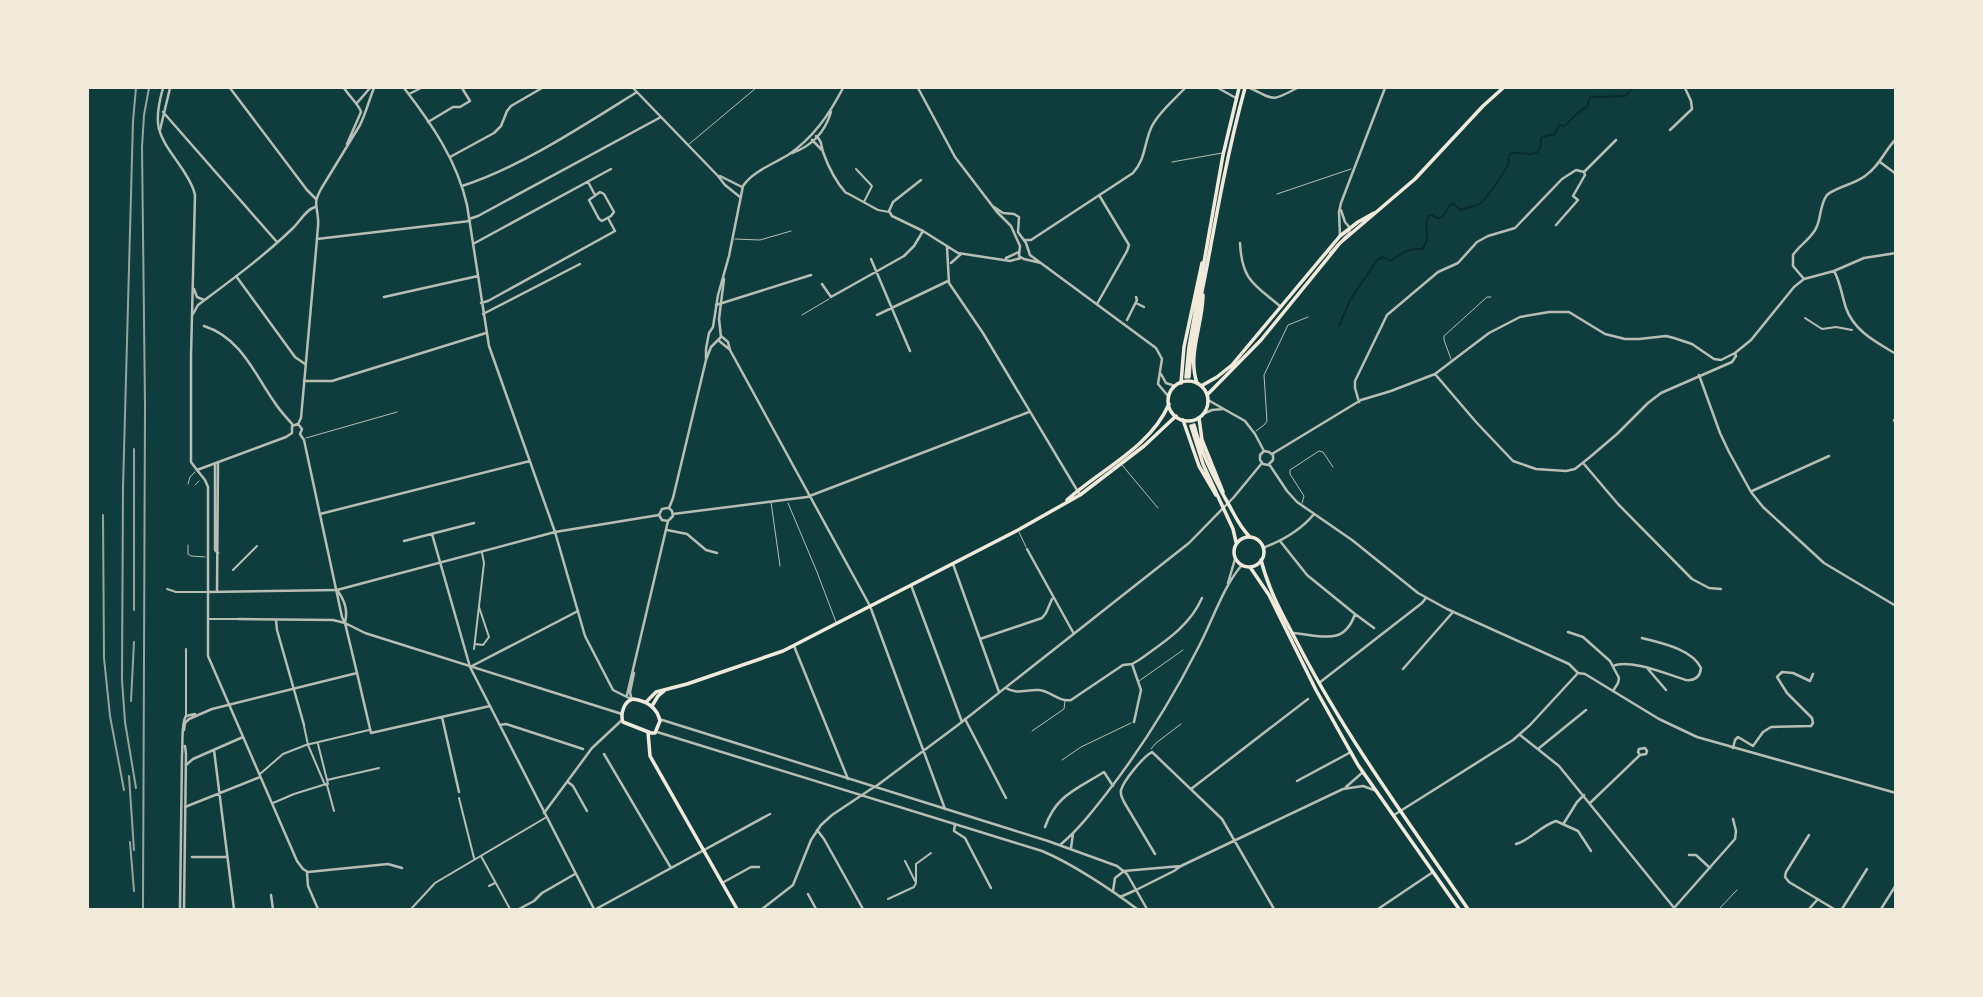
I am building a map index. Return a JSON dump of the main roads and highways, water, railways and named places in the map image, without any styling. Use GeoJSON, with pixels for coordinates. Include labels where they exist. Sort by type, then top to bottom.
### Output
{"type":"FeatureCollection","features":[{"type":"Feature","properties":{"kind":"main road"},"geometry":{"type":"LineString","coordinates":[[1239,88],[1224,152],[1190,339],[1188,377],[1233,135],[1247,88]]}},
{"type":"Feature","properties":{"kind":"main road"},"geometry":{"type":"LineString","coordinates":[[1208,397],[1274,325],[1345,238],[1421,174],[1503,88]]}},
{"type":"Feature","properties":{"kind":"main road"},"geometry":{"type":"LineString","coordinates":[[1201,386],[1232,365],[1340,236],[1379,210]]}},
{"type":"Feature","properties":{"kind":"main road"},"geometry":{"type":"LineString","coordinates":[[1181,383],[1184,347],[1208,241]]}},
{"type":"Feature","properties":{"kind":"main road"},"geometry":{"type":"LineString","coordinates":[[1196,383],[1194,361],[1203,312],[1203,288]]}},
{"type":"Feature","properties":{"kind":"main road"},"geometry":{"type":"LineString","coordinates":[[1274,325],[1281,307]]}},
{"type":"Feature","properties":{"kind":"main road"},"geometry":{"type":"LineString","coordinates":[[646,702],[655,692],[755,662],[794,646],[1018,530],[1079,493],[1151,433],[1162,419],[1175,386],[1181,383],[1196,383],[1208,397],[1207,409],[1201,416],[1190,421],[1176,416],[1169,404]]}},
{"type":"Feature","properties":{"kind":"main road"},"geometry":{"type":"LineString","coordinates":[[1119,462],[1144,446],[1176,416]]}},
{"type":"Feature","properties":{"kind":"main road"},"geometry":{"type":"LineString","coordinates":[[1201,416],[1202,440],[1225,497]]}},
{"type":"Feature","properties":{"kind":"main road"},"geometry":{"type":"LineString","coordinates":[[1183,420],[1199,466],[1220,501]]}},
{"type":"Feature","properties":{"kind":"main road"},"geometry":{"type":"LineString","coordinates":[[1250,567],[1261,561],[1264,548],[1258,539],[1248,536],[1238,524],[1205,460],[1193,426],[1203,464],[1233,529],[1236,542],[1233,551],[1235,559],[1250,567],[1269,595],[1317,692],[1363,772],[1459,909]]}},
{"type":"Feature","properties":{"kind":"main road"},"geometry":{"type":"LineString","coordinates":[[1236,542],[1248,536]]}},
{"type":"Feature","properties":{"kind":"main road"},"geometry":{"type":"LineString","coordinates":[[1261,561],[1268,585],[1319,683],[1376,775],[1468,909]]}},
{"type":"Feature","properties":{"kind":"main road"},"geometry":{"type":"LineString","coordinates":[[652,706],[658,695],[666,690]]}},
{"type":"Feature","properties":{"kind":"main road"},"geometry":{"type":"LineString","coordinates":[[650,748],[655,732],[659,719],[652,706],[630,698],[622,717],[628,726],[655,732]]}},
{"type":"Feature","properties":{"kind":"main road"},"geometry":{"type":"LineString","coordinates":[[648,732],[650,756],[737,909]]}},
{"type":"Feature","properties":{"kind":"main road"},"geometry":{"type":"LineString","coordinates":[[1351,751],[1357,746]]}},
{"type":"Feature","properties":{"kind":"main road"},"geometry":{"type":"LineString","coordinates":[[1359,765],[1367,760]]}},
{"type":"Feature","properties":{"kind":"main road"},"geometry":{"type":"LineString","coordinates":[[1363,772],[1376,775]]}},
{"type":"Feature","properties":{"kind":"main road"},"geometry":{"type":"LineString","coordinates":[[1433,872],[1441,869]]}},
{"type":"Feature","properties":{"kind":"waterway"},"geometry":{"type":"LineString","coordinates":[[1339,326],[1350,300],[1377,260],[1383,257],[1390,261],[1409,250],[1422,249],[1427,237],[1428,216],[1441,218],[1452,203],[1461,210],[1478,205],[1503,173],[1510,154],[1531,154],[1538,151],[1541,138],[1554,135],[1559,125],[1565,126],[1587,107],[1590,97],[1625,96],[1633,88]]}},
{"type":"Feature","properties":{"kind":"railway"},"geometry":{"type":"LineString","coordinates":[[136,88],[123,488],[122,680],[125,722],[136,788]]}},
{"type":"Feature","properties":{"kind":"railway"},"geometry":{"type":"LineString","coordinates":[[143,909],[145,405],[142,147],[149,88]]}},
{"type":"Feature","properties":{"kind":"railway"},"geometry":{"type":"LineString","coordinates":[[134,449],[134,610]]}},
{"type":"Feature","properties":{"kind":"railway"},"geometry":{"type":"LineString","coordinates":[[103,515],[104,658],[110,716],[124,790]]}},
{"type":"Feature","properties":{"kind":"railway"},"geometry":{"type":"LineString","coordinates":[[131,701],[134,642]]}},
{"type":"Feature","properties":{"kind":"railway"},"geometry":{"type":"LineString","coordinates":[[129,776],[134,850]]}},
{"type":"Feature","properties":{"kind":"railway"},"geometry":{"type":"LineString","coordinates":[[130,842],[134,891]]}}]}
